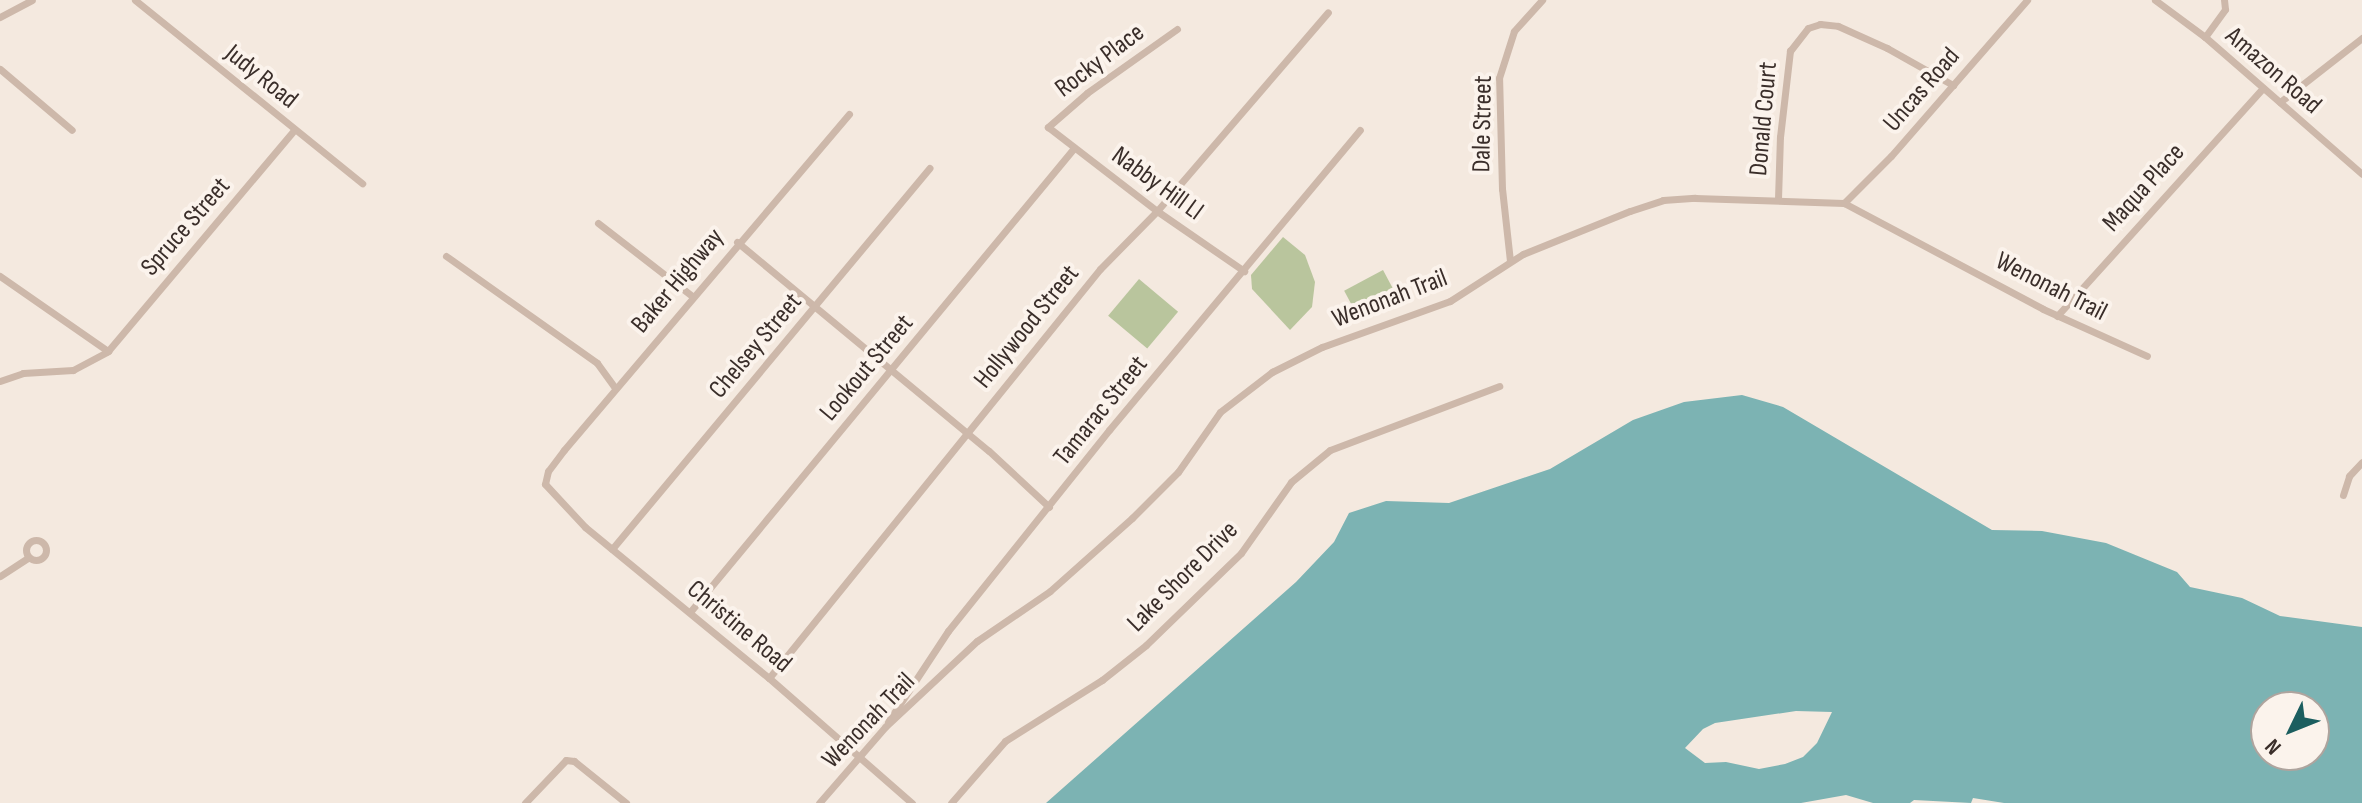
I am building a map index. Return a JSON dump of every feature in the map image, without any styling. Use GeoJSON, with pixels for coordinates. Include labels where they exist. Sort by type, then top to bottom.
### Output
{"type":"FeatureCollection","features":[{"type":"Feature","properties":{"kind":"street"},"geometry":{"type":"LineString","coordinates":[[0,17],[32,0]]}},
{"type":"Feature","properties":{"kind":"street","name":"Judy Road"},"geometry":{"type":"LineString","coordinates":[[135,0],[362,183]]}},
{"type":"Feature","properties":{"kind":"street","name":"Dale Street"},"geometry":{"type":"LineString","coordinates":[[1510,261],[1502,189],[1499,78],[1514,31],[1542,0]]}},
{"type":"Feature","properties":{"kind":"street","name":"Uncas Road"},"geometry":{"type":"LineString","coordinates":[[1844,203],[1891,156],[2027,0]]}},
{"type":"Feature","properties":{"kind":"street","name":"Amazon Road"},"geometry":{"type":"LineString","coordinates":[[2155,0],[2205,37],[2362,174]]}},
{"type":"Feature","properties":{"kind":"street"},"geometry":{"type":"LineString","coordinates":[[2205,37],[2225,9],[2224,0]]}},
{"type":"Feature","properties":{"kind":"street","name":"Hollywood Street"},"geometry":{"type":"LineString","coordinates":[[769,678],[1100,269],[1157,211],[1328,12]]}},
{"type":"Feature","properties":{"kind":"street","name":"Donald Court"},"geometry":{"type":"LineString","coordinates":[[1778,199],[1780,137],[1793,43],[1808,28],[1820,24],[1838,26],[1887,48],[1953,85]]}},
{"type":"Feature","properties":{"kind":"street","name":"Rocky Place"},"geometry":{"type":"LineString","coordinates":[[1048,127],[1087,93],[1177,29]]}},
{"type":"Feature","properties":{"kind":"street"},"geometry":{"type":"LineString","coordinates":[[2280,102],[2362,38]]}},
{"type":"Feature","properties":{"kind":"street"},"geometry":{"type":"LineString","coordinates":[[0,69],[72,130]]}},
{"type":"Feature","properties":{"kind":"street","name":"Maqua Place"},"geometry":{"type":"LineString","coordinates":[[2057,316],[2263,88]]}},
{"type":"Feature","properties":{"kind":"street","name":"Baker Highway"},"geometry":{"type":"LineString","coordinates":[[545,480],[564,450],[615,388],[849,114]]}},
{"type":"Feature","properties":{"kind":"street","name":"Nabby Hill Ll"},"geometry":{"type":"LineString","coordinates":[[1048,127],[1157,211],[1244,271]]}},
{"type":"Feature","properties":{"kind":"street","name":"Spruce Street"},"geometry":{"type":"LineString","coordinates":[[108,351],[294,130]]}},
{"type":"Feature","properties":{"kind":"street","name":"Tamarac Street"},"geometry":{"type":"LineString","coordinates":[[885,727],[899,701],[948,631],[1360,130]]}},
{"type":"Feature","properties":{"kind":"street","name":"Lookout Street"},"geometry":{"type":"LineString","coordinates":[[690,612],[1074,148]]}},
{"type":"Feature","properties":{"kind":"street","name":"Chelsey Street"},"geometry":{"type":"LineString","coordinates":[[612,549],[930,168]]}},
{"type":"Feature","properties":{"kind":"street","name":"Wenonah Trail"},"geometry":{"type":"LineString","coordinates":[[819,803],[885,727],[977,641],[1050,591],[1132,518],[1178,472],[1220,412],[1262,380],[1322,347],[1450,301],[1510,261],[1663,200],[1778,199],[1844,203],[2057,316],[2147,356]]}},
{"type":"Feature","properties":{"kind":"street"},"geometry":{"type":"LineString","coordinates":[[598,223],[692,296]]}},
{"type":"Feature","properties":{"kind":"street"},"geometry":{"type":"LineString","coordinates":[[737,242],[967,433],[1049,507]]}},
{"type":"Feature","properties":{"kind":"street"},"geometry":{"type":"LineString","coordinates":[[446,256],[597,363],[615,388]]}},
{"type":"Feature","properties":{"kind":"street"},"geometry":{"type":"LineString","coordinates":[[0,276],[108,351],[73,370],[23,373],[0,381]]}},
{"type":"Feature","properties":{"kind":"street","name":"Lake Shore Drive"},"geometry":{"type":"LineString","coordinates":[[951,803],[1005,741],[1102,680],[1146,645],[1241,553],[1291,482],[1330,450],[1499,386]]}},
{"type":"Feature","properties":{"kind":"street"},"geometry":{"type":"LineString","coordinates":[[2343,495],[2349,476],[2362,462]]}},
{"type":"Feature","properties":{"kind":"street","name":"Christine Road"},"geometry":{"type":"LineString","coordinates":[[545,480],[549,492],[612,549],[769,678],[912,803]]}},
{"type":"Feature","properties":{"kind":"street"},"geometry":{"type":"LineString","coordinates":[[0,576],[28,558]]}},
{"type":"Feature","properties":{"kind":"street"},"geometry":{"type":"LineString","coordinates":[[525,803],[566,760],[574,761],[626,803]]}},
{"type":"Feature","properties":{"kind":"green space"},"geometry":{"type":"Polygon","coordinates":[[[1283,237],[1305,255],[1315,282],[1312,307],[1290,330],[1252,289],[1251,275],[1283,237]]]}},
{"type":"Feature","properties":{"kind":"green space"},"geometry":{"type":"Polygon","coordinates":[[[1383,270],[1396,294],[1357,314],[1344,291],[1383,270]]]}},
{"type":"Feature","properties":{"kind":"green space"},"geometry":{"type":"Polygon","coordinates":[[[1139,279],[1178,312],[1147,349],[1108,316],[1139,279]]]}},
{"type":"Feature","properties":{"kind":"water"},"geometry":{"type":"Polygon","coordinates":[[[1742,395],[1783,407],[1992,530],[2042,531],[2106,543],[2177,572],[2190,587],[2242,598],[2280,616],[2362,627],[2362,803],[2004,803],[1973,798],[1971,803],[1914,800],[1910,803],[1873,803],[1846,795],[1801,803],[1046,803],[1296,582],[1334,542],[1349,513],[1386,501],[1449,503],[1550,469],[1633,420],[1684,402],[1742,395]],[[1796,711],[1715,723],[1703,729],[1685,748],[1705,763],[1726,762],[1759,769],[1785,764],[1803,757],[1817,743],[1832,712],[1796,711]]]}}]}
